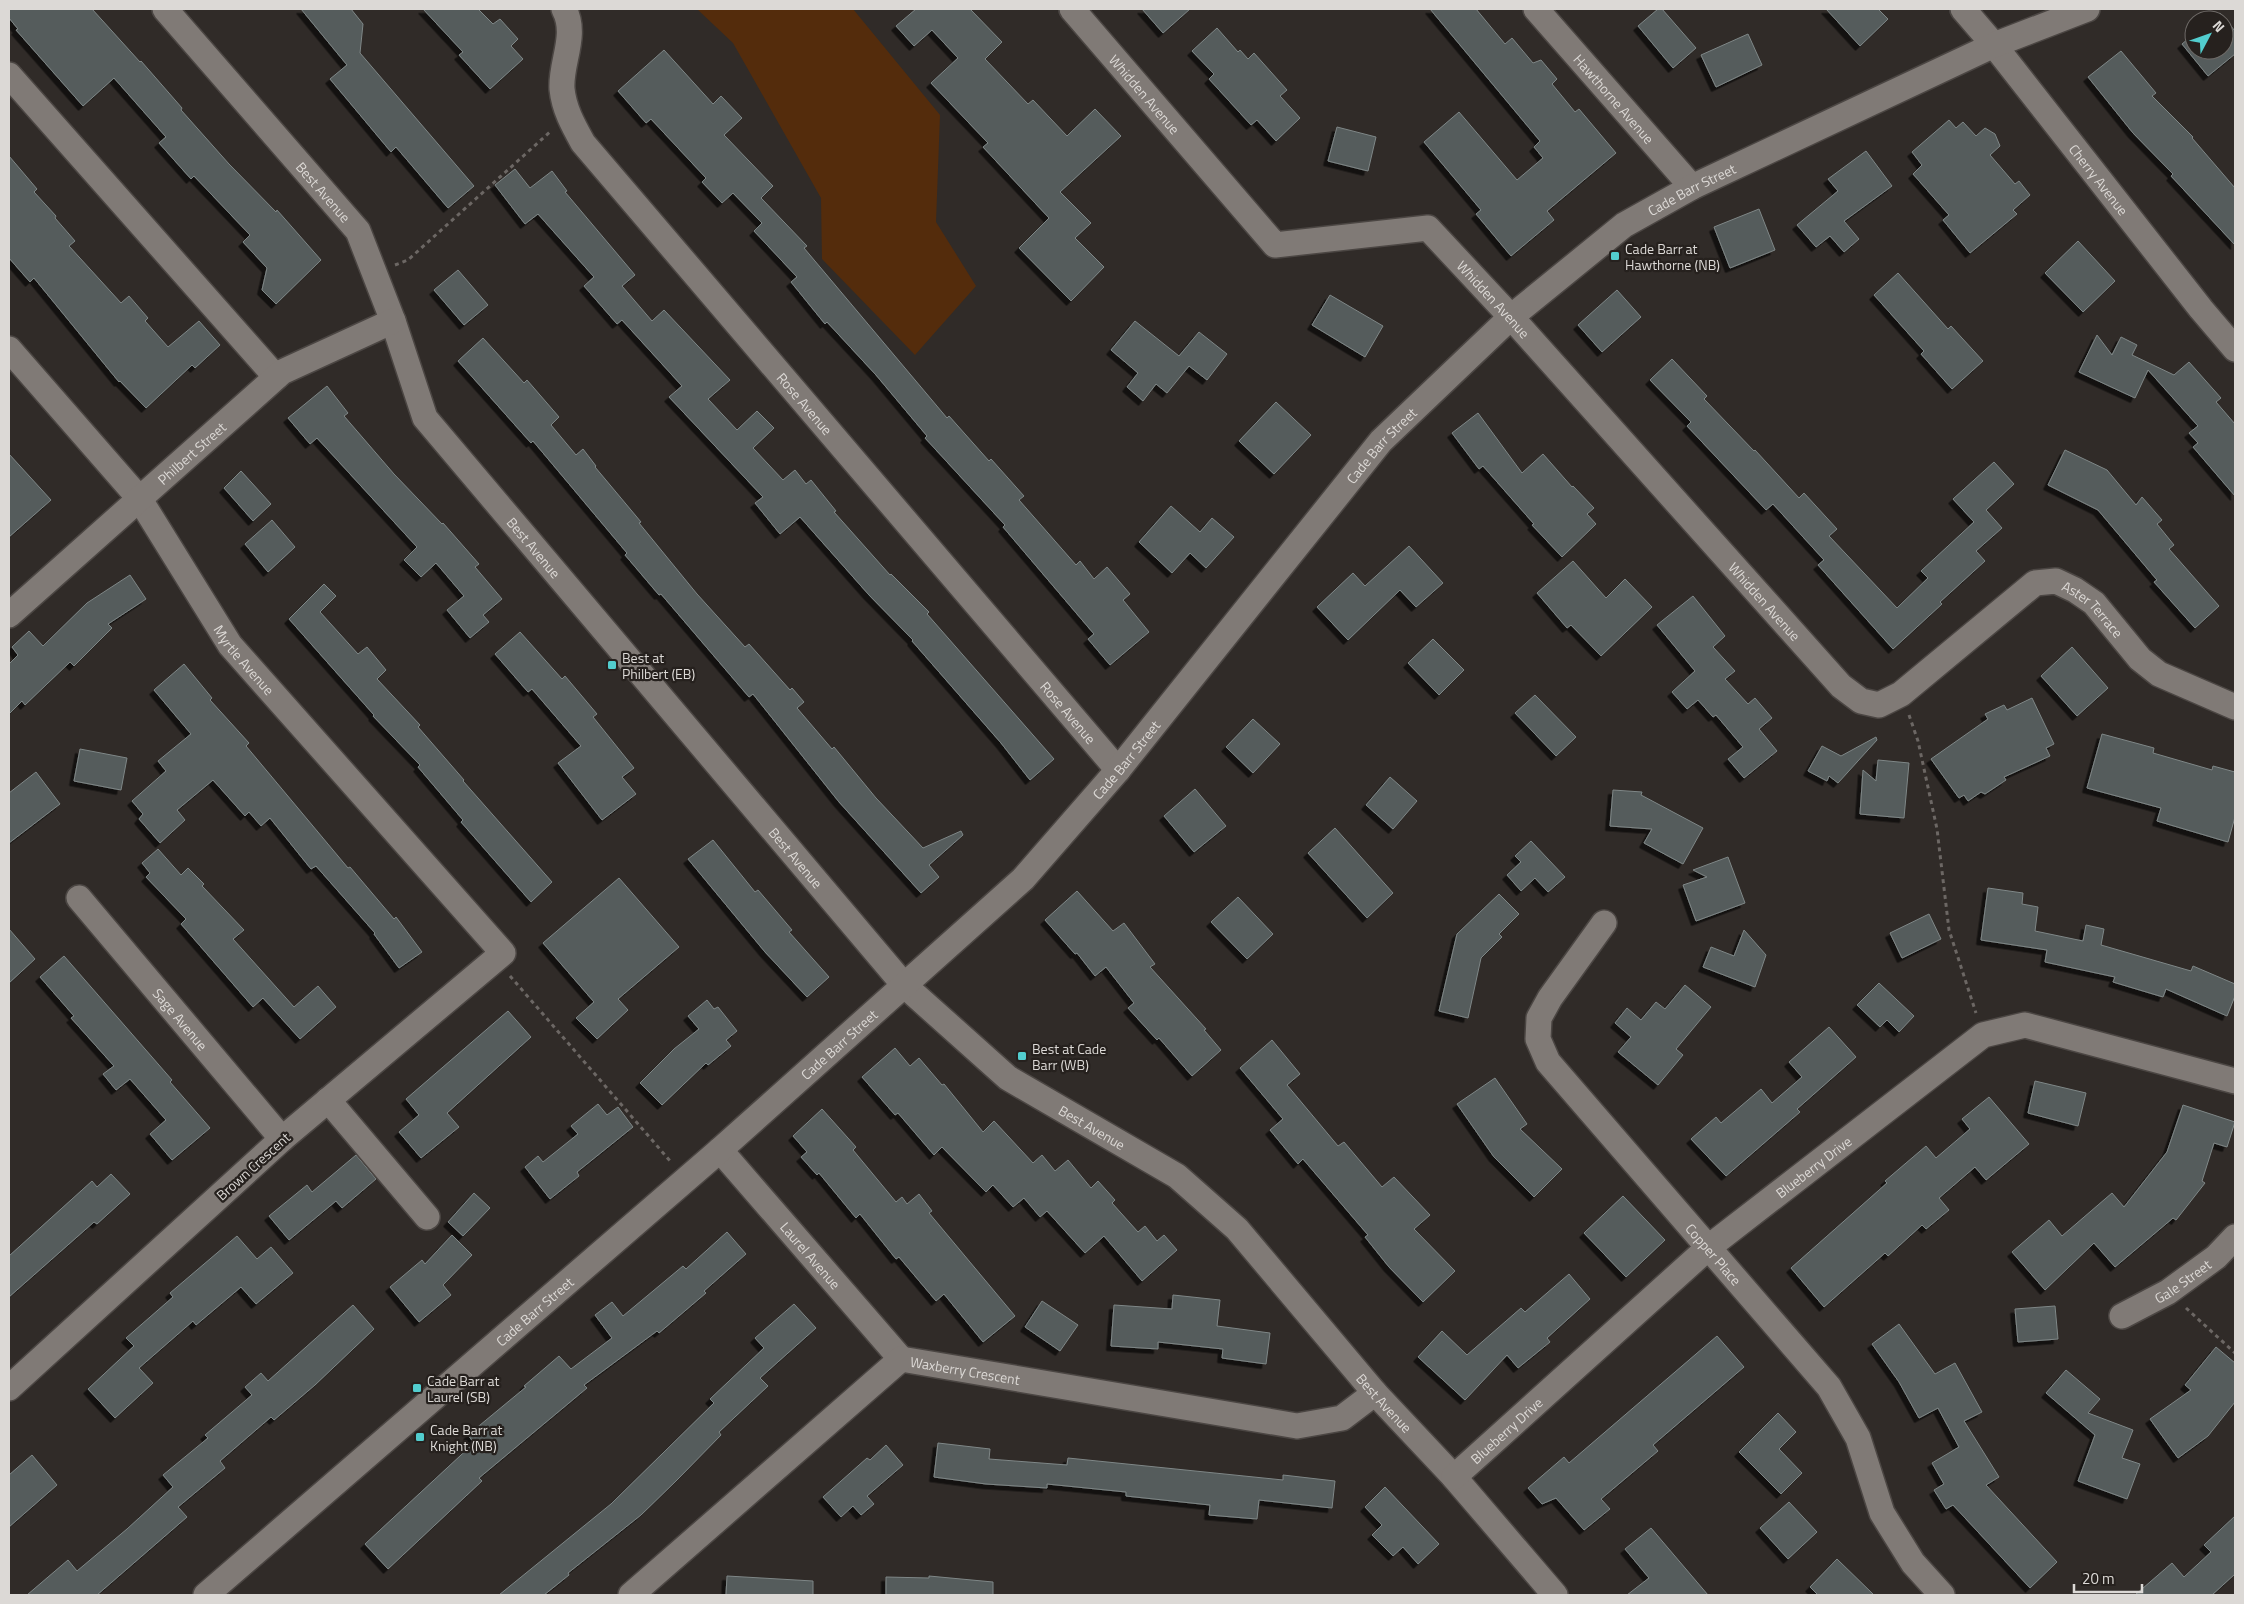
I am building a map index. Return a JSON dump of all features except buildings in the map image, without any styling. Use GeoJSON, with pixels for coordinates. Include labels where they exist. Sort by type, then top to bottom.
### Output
{"type":"FeatureCollection","features":[{"type":"Feature","properties":{"kind":"street","name":"Best Avenue"},"geometry":{"type":"LineString","coordinates":[[165,9],[358,231],[393,321],[425,418],[904,985],[1008,1078],[1177,1176],[1237,1229],[1375,1393],[1454,1477],[1555,1595]]}},
{"type":"Feature","properties":{"kind":"street","name":"Rose Avenue"},"geometry":{"type":"LineString","coordinates":[[564,9],[570,36],[562,88],[568,116],[583,143],[1118,770]]}},
{"type":"Feature","properties":{"kind":"street","name":"Whidden Avenue"},"geometry":{"type":"LineString","coordinates":[[1072,9],[1275,245],[1428,228],[1511,317],[1841,686],[1861,701],[1879,705]]}},
{"type":"Feature","properties":{"kind":"street","name":"Hawthorne Avenue"},"geometry":{"type":"LineString","coordinates":[[1536,9],[1692,187]]}},
{"type":"Feature","properties":{"kind":"street","name":"Cherry Avenue"},"geometry":{"type":"LineString","coordinates":[[1963,9],[1994,45],[2201,309],[2235,349]]}},
{"type":"Feature","properties":{"kind":"street","name":"Cade Barr Street"},"geometry":{"type":"LineString","coordinates":[[206,1595],[687,1179],[1023,879],[1118,770],[1381,441],[1511,317],[1624,225],[1692,187],[1994,45],[2087,9]]}},
{"type":"Feature","properties":{"kind":"street"},"geometry":{"type":"LineString","coordinates":[[9,75],[276,377]]}},
{"type":"Feature","properties":{"kind":"street","name":"Philbert Street"},"geometry":{"type":"LineString","coordinates":[[9,616],[282,372],[393,321]]}},
{"type":"Feature","properties":{"kind":"street","name":"Myrtle Avenue"},"geometry":{"type":"LineString","coordinates":[[9,349],[139,498],[230,645],[500,956]]}},
{"type":"Feature","properties":{"kind":"street","name":"Aster Terrace"},"geometry":{"type":"LineString","coordinates":[[1879,705],[1901,694],[2035,584],[2056,581],[2094,603],[2140,659],[2160,674],[2235,707]]}},
{"type":"Feature","properties":{"kind":"street","name":"Sage Avenue"},"geometry":{"type":"LineString","coordinates":[[79,898],[282,1139]]}},
{"type":"Feature","properties":{"kind":"street","name":"Copper Place"},"geometry":{"type":"LineString","coordinates":[[1604,922],[1550,998],[1539,1018],[1538,1039],[1548,1062],[1829,1387],[1858,1438],[1882,1513],[1912,1563],[1942,1595]]}},
{"type":"Feature","properties":{"kind":"street","name":"Brown Crescent"},"geometry":{"type":"LineString","coordinates":[[9,1388],[282,1139],[500,956]]}},
{"type":"Feature","properties":{"kind":"street","name":"Blueberry Drive"},"geometry":{"type":"LineString","coordinates":[[1454,1477],[1709,1247],[1984,1035],[2025,1025],[2235,1081]]}},
{"type":"Feature","properties":{"kind":"street"},"geometry":{"type":"LineString","coordinates":[[328,1100],[427,1217]]}},
{"type":"Feature","properties":{"kind":"street","name":"Laurel Avenue"},"geometry":{"type":"LineString","coordinates":[[720,1150],[901,1359]]}},
{"type":"Feature","properties":{"kind":"street","name":"Gale Street"},"geometry":{"type":"LineString","coordinates":[[2122,1316],[2168,1292],[2216,1257],[2235,1237]]}},
{"type":"Feature","properties":{"kind":"street","name":"Waxberry Crescent"},"geometry":{"type":"LineString","coordinates":[[630,1595],[901,1359],[1297,1426],[1342,1418],[1375,1393]]}},
{"type":"Feature","properties":{"kind":"path"},"geometry":{"type":"LineString","coordinates":[[375,274],[408,260],[568,116]]}},
{"type":"Feature","properties":{"kind":"path"},"geometry":{"type":"LineString","coordinates":[[1918,741],[1937,829],[1949,930],[1984,1035]]}},
{"type":"Feature","properties":{"kind":"path"},"geometry":{"type":"LineString","coordinates":[[500,956],[687,1179]]}},
{"type":"Feature","properties":{"kind":"path"},"geometry":{"type":"LineString","coordinates":[[2168,1292],[2235,1353]]}},
{"type":"Feature","properties":{"kind":"shaded area"},"geometry":{"type":"Polygon","coordinates":[[[697,9],[853,9],[940,115],[936,222],[976,286],[915,355],[822,259],[821,198],[733,43],[697,9]]]}},
{"type":"Feature","properties":{"kind":"place","name":"Cade Barr at Hawthorne (NB)"},"geometry":{"type":"Point","coordinates":[1615,256]}},
{"type":"Feature","properties":{"kind":"place","name":"Best at Philbert (EB)"},"geometry":{"type":"Point","coordinates":[612,665]}},
{"type":"Feature","properties":{"kind":"place","name":"Best at Cade Barr (WB)"},"geometry":{"type":"Point","coordinates":[1022,1056]}},
{"type":"Feature","properties":{"kind":"place","name":"Cade Barr at Laurel (SB)"},"geometry":{"type":"Point","coordinates":[417,1388]}},
{"type":"Feature","properties":{"kind":"place","name":"Cade Barr at Knight (NB)"},"geometry":{"type":"Point","coordinates":[420,1437]}}]}
